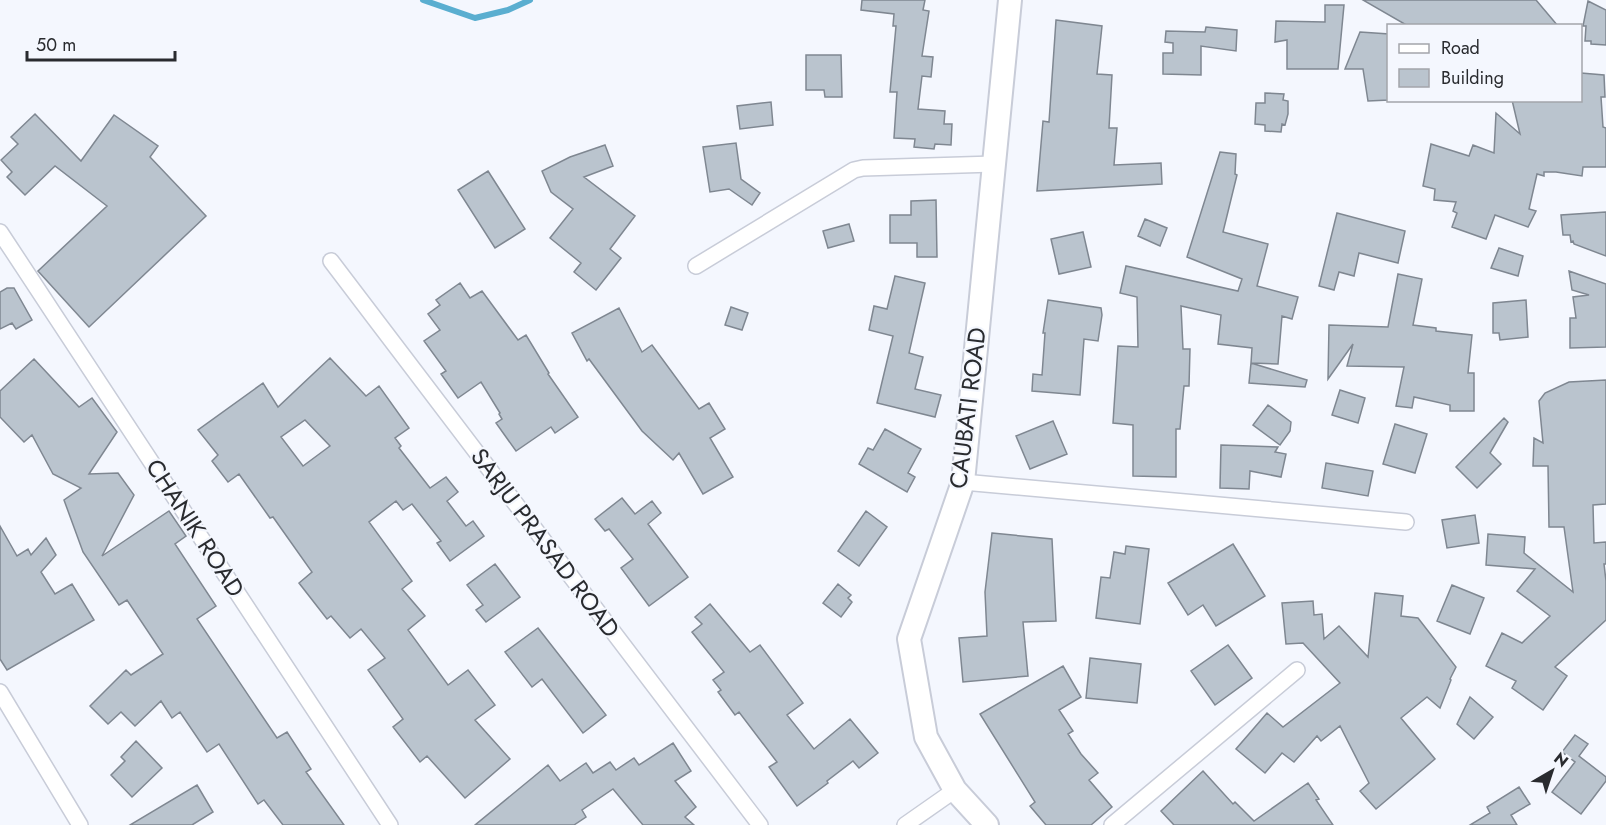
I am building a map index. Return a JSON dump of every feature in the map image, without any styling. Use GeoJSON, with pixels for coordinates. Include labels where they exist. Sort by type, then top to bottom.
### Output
{"type":"FeatureCollection","features":[{"type":"Feature","properties":{"kind":"street","name":"CAUBATI ROAD"},"geometry":{"type":"LineString","coordinates":[[987,825],[955,790],[926,737],[909,639],[963,482],[1010,0]]}},
{"type":"Feature","properties":{"kind":"street"},"geometry":{"type":"LineString","coordinates":[[696,266],[854,170],[994,164]]}},
{"type":"Feature","properties":{"kind":"street","name":"CHANIK ROAD"},"geometry":{"type":"LineString","coordinates":[[0,232],[390,825]]}},
{"type":"Feature","properties":{"kind":"street","name":"SARJU PRASAD ROAD"},"geometry":{"type":"LineString","coordinates":[[331,261],[760,825]]}},
{"type":"Feature","properties":{"kind":"street"},"geometry":{"type":"LineString","coordinates":[[963,482],[1406,522]]}},
{"type":"Feature","properties":{"kind":"street"},"geometry":{"type":"LineString","coordinates":[[1112,825],[1298,670]]}},
{"type":"Feature","properties":{"kind":"street"},"geometry":{"type":"LineString","coordinates":[[0,692],[80,825]]}},
{"type":"Feature","properties":{"kind":"street"},"geometry":{"type":"LineString","coordinates":[[905,825],[955,790]]}},
{"type":"Feature","properties":{"kind":"building"},"geometry":{"type":"Polygon","coordinates":[[[862,0],[925,0],[923,10],[929,11],[922,56],[933,57],[931,77],[922,76],[918,109],[945,111],[944,124],[952,124],[951,145],[935,144],[934,149],[914,147],[915,139],[894,138],[897,92],[890,92],[896,26],[893,26],[894,14],[861,10],[862,0]]]}},
{"type":"Feature","properties":{"kind":"building"},"geometry":{"type":"Polygon","coordinates":[[[1363,0],[1536,0],[1556,24],[1405,24],[1363,0]]]}},
{"type":"Feature","properties":{"kind":"building"},"geometry":{"type":"Polygon","coordinates":[[[1588,1],[1606,10],[1606,45],[1591,44],[1591,41],[1585,41],[1586,26],[1583,26],[1588,1]]]}},
{"type":"Feature","properties":{"kind":"building"},"geometry":{"type":"Polygon","coordinates":[[[1325,5],[1344,5],[1338,69],[1287,69],[1287,40],[1275,42],[1276,21],[1325,22],[1325,5]]]}},
{"type":"Feature","properties":{"kind":"building"},"geometry":{"type":"Polygon","coordinates":[[[1056,20],[1102,26],[1097,74],[1112,75],[1109,128],[1117,128],[1114,165],[1161,163],[1162,184],[1037,191],[1043,121],[1049,122],[1056,20]]]}},
{"type":"Feature","properties":{"kind":"building"},"geometry":{"type":"Polygon","coordinates":[[[1206,27],[1237,30],[1236,51],[1201,46],[1201,75],[1163,74],[1163,53],[1173,53],[1173,43],[1165,42],[1166,31],[1205,32],[1206,27]]]}},
{"type":"Feature","properties":{"kind":"building"},"geometry":{"type":"Polygon","coordinates":[[[1360,32],[1387,34],[1387,100],[1368,101],[1363,69],[1345,69],[1360,32]]]}},
{"type":"Feature","properties":{"kind":"building"},"geometry":{"type":"Polygon","coordinates":[[[806,55],[841,55],[842,97],[825,97],[824,90],[806,90],[806,55]]]}},
{"type":"Feature","properties":{"kind":"building"},"geometry":{"type":"Polygon","coordinates":[[[1582,73],[1604,75],[1605,97],[1601,97],[1603,127],[1606,128],[1606,167],[1583,167],[1582,176],[1556,172],[1544,172],[1544,176],[1537,174],[1529,209],[1536,211],[1528,227],[1495,215],[1486,239],[1452,227],[1457,213],[1453,211],[1456,202],[1434,200],[1435,189],[1423,186],[1431,144],[1469,156],[1473,145],[1494,153],[1496,113],[1520,134],[1512,102],[1582,102],[1582,73]]]}},
{"type":"Feature","properties":{"kind":"building"},"geometry":{"type":"Polygon","coordinates":[[[1265,93],[1284,94],[1283,100],[1288,101],[1288,114],[1285,125],[1282,124],[1281,132],[1265,131],[1265,125],[1255,124],[1256,103],[1265,103],[1265,93]]]}},
{"type":"Feature","properties":{"kind":"building"},"geometry":{"type":"Polygon","coordinates":[[[771,102],[773,125],[740,129],[737,106],[771,102]]]}},
{"type":"Feature","properties":{"kind":"building"},"geometry":{"type":"Polygon","coordinates":[[[35,114],[81,161],[114,115],[158,146],[150,157],[206,216],[89,327],[38,271],[107,206],[55,166],[25,195],[7,177],[12,172],[1,160],[18,144],[11,137],[35,114]]]}},
{"type":"Feature","properties":{"kind":"building"},"geometry":{"type":"Polygon","coordinates":[[[736,143],[741,179],[760,193],[752,205],[729,189],[710,192],[703,147],[736,143]]]}},
{"type":"Feature","properties":{"kind":"building"},"geometry":{"type":"Polygon","coordinates":[[[605,145],[613,166],[584,177],[635,216],[610,249],[621,258],[596,290],[574,272],[581,263],[550,238],[573,209],[551,192],[542,171],[570,157],[605,145]]]}},
{"type":"Feature","properties":{"kind":"building"},"geometry":{"type":"Polygon","coordinates":[[[1220,152],[1236,154],[1235,174],[1237,175],[1223,232],[1268,244],[1257,286],[1298,297],[1292,319],[1282,316],[1278,364],[1251,363],[1252,348],[1218,344],[1221,315],[1181,306],[1183,349],[1190,349],[1189,386],[1184,386],[1180,429],[1176,429],[1176,477],[1133,476],[1133,425],[1113,423],[1118,346],[1138,347],[1137,297],[1120,293],[1126,266],[1238,291],[1242,279],[1187,257],[1220,152]]]}},
{"type":"Feature","properties":{"kind":"building"},"geometry":{"type":"Polygon","coordinates":[[[488,171],[525,229],[495,248],[458,190],[488,171]]]}},
{"type":"Feature","properties":{"kind":"building"},"geometry":{"type":"Polygon","coordinates":[[[936,200],[937,257],[917,257],[917,243],[890,243],[890,215],[911,215],[911,201],[936,200]]]}},
{"type":"Feature","properties":{"kind":"building"},"geometry":{"type":"Polygon","coordinates":[[[1606,212],[1606,256],[1574,244],[1573,241],[1571,242],[1570,235],[1563,235],[1561,215],[1606,212]]]}},
{"type":"Feature","properties":{"kind":"building"},"geometry":{"type":"Polygon","coordinates":[[[1337,213],[1405,231],[1398,263],[1359,253],[1354,276],[1339,272],[1334,290],[1319,286],[1337,213]]]}},
{"type":"Feature","properties":{"kind":"building"},"geometry":{"type":"Polygon","coordinates":[[[1145,219],[1167,228],[1160,246],[1138,236],[1145,219]]]}},
{"type":"Feature","properties":{"kind":"building"},"geometry":{"type":"Polygon","coordinates":[[[849,224],[854,241],[828,248],[823,231],[849,224]]]}},
{"type":"Feature","properties":{"kind":"building"},"geometry":{"type":"Polygon","coordinates":[[[1083,232],[1091,267],[1059,274],[1051,239],[1083,232]]]}},
{"type":"Feature","properties":{"kind":"building"},"geometry":{"type":"Polygon","coordinates":[[[1499,248],[1523,256],[1518,276],[1491,268],[1499,248]]]}},
{"type":"Feature","properties":{"kind":"building"},"geometry":{"type":"Polygon","coordinates":[[[1569,271],[1606,284],[1606,347],[1570,348],[1570,318],[1576,318],[1573,297],[1589,295],[1572,290],[1569,271]]]}},
{"type":"Feature","properties":{"kind":"building"},"geometry":{"type":"Polygon","coordinates":[[[1398,274],[1422,279],[1413,325],[1436,328],[1436,331],[1472,335],[1468,373],[1474,373],[1474,411],[1450,411],[1450,405],[1414,397],[1412,408],[1396,406],[1404,367],[1347,366],[1353,344],[1328,379],[1329,325],[1388,327],[1398,274]]]}},
{"type":"Feature","properties":{"kind":"building"},"geometry":{"type":"Polygon","coordinates":[[[895,276],[925,283],[909,353],[923,357],[915,389],[941,395],[935,417],[877,403],[893,336],[869,330],[874,306],[887,309],[895,276]]]}},
{"type":"Feature","properties":{"kind":"building"},"geometry":{"type":"Polygon","coordinates":[[[460,283],[470,298],[482,291],[518,340],[526,335],[548,374],[578,417],[555,433],[551,427],[516,451],[496,423],[502,419],[500,413],[481,382],[458,398],[441,374],[446,371],[424,341],[440,330],[428,314],[440,305],[436,300],[460,283]]]}},
{"type":"Feature","properties":{"kind":"building"},"geometry":{"type":"Polygon","coordinates":[[[7,288],[14,288],[32,320],[16,329],[12,323],[0,329],[0,292],[7,288]]]}},
{"type":"Feature","properties":{"kind":"building"},"geometry":{"type":"Polygon","coordinates":[[[1048,300],[1101,308],[1098,341],[1084,339],[1080,395],[1032,391],[1033,374],[1042,375],[1045,333],[1043,333],[1048,300]]]}},
{"type":"Feature","properties":{"kind":"building"},"geometry":{"type":"Polygon","coordinates":[[[1526,300],[1528,337],[1500,340],[1499,333],[1493,333],[1493,303],[1526,300]]]}},
{"type":"Feature","properties":{"kind":"building"},"geometry":{"type":"Polygon","coordinates":[[[731,307],[748,313],[742,330],[725,325],[731,307]]]}},
{"type":"Feature","properties":{"kind":"building"},"geometry":{"type":"Polygon","coordinates":[[[619,308],[642,352],[652,345],[699,409],[709,403],[725,429],[710,438],[733,477],[703,494],[679,453],[673,460],[642,431],[589,359],[587,361],[572,333],[619,308]]]}},
{"type":"Feature","properties":{"kind":"building"},"geometry":{"type":"Polygon","coordinates":[[[330,358],[366,396],[379,386],[409,428],[395,438],[401,446],[399,448],[430,488],[446,477],[458,492],[447,501],[466,526],[473,521],[484,536],[450,561],[437,543],[441,541],[412,504],[403,510],[396,501],[369,522],[412,581],[402,589],[425,616],[408,630],[448,685],[468,670],[495,705],[475,720],[510,759],[465,798],[427,756],[420,762],[393,727],[403,719],[368,670],[385,658],[361,629],[350,638],[331,616],[327,619],[299,583],[312,572],[239,474],[228,482],[212,461],[218,455],[198,430],[263,383],[278,407],[330,358]],[[305,420],[281,437],[303,466],[330,446],[305,420]]]}},
{"type":"Feature","properties":{"kind":"building"},"geometry":{"type":"Polygon","coordinates":[[[34,359],[79,407],[92,398],[117,432],[89,474],[118,473],[134,495],[102,556],[169,511],[186,536],[175,544],[216,606],[197,619],[277,738],[287,732],[311,769],[306,772],[344,825],[283,825],[264,800],[258,804],[219,744],[207,752],[180,712],[172,718],[161,701],[135,726],[121,712],[108,724],[90,706],[126,670],[131,675],[163,654],[127,600],[119,605],[83,552],[64,500],[81,488],[53,474],[32,435],[24,442],[0,417],[0,391],[34,359]]]}},
{"type":"Feature","properties":{"kind":"building"},"geometry":{"type":"Polygon","coordinates":[[[1251,363],[1307,380],[1305,387],[1249,383],[1251,363]]]}},
{"type":"Feature","properties":{"kind":"building"},"geometry":{"type":"Polygon","coordinates":[[[1606,380],[1606,504],[1593,505],[1594,543],[1606,542],[1606,564],[1604,564],[1606,620],[1555,667],[1567,676],[1543,710],[1512,688],[1516,681],[1486,666],[1502,633],[1522,643],[1550,616],[1517,591],[1535,569],[1486,565],[1488,534],[1525,537],[1524,553],[1573,592],[1564,527],[1549,527],[1548,466],[1533,466],[1534,438],[1543,443],[1539,401],[1545,393],[1569,382],[1606,380]]]}},
{"type":"Feature","properties":{"kind":"building"},"geometry":{"type":"Polygon","coordinates":[[[1340,390],[1365,398],[1358,423],[1332,415],[1340,390]]]}},
{"type":"Feature","properties":{"kind":"building"},"geometry":{"type":"Polygon","coordinates":[[[1268,405],[1291,422],[1290,431],[1280,445],[1253,425],[1268,405]]]}},
{"type":"Feature","properties":{"kind":"building"},"geometry":{"type":"Polygon","coordinates":[[[1504,418],[1508,422],[1490,453],[1501,464],[1477,488],[1456,467],[1504,418]]]}},
{"type":"Feature","properties":{"kind":"building"},"geometry":{"type":"Polygon","coordinates":[[[1053,421],[1067,454],[1030,469],[1016,436],[1053,421]]]}},
{"type":"Feature","properties":{"kind":"building"},"geometry":{"type":"Polygon","coordinates":[[[1395,424],[1427,434],[1415,473],[1383,464],[1395,424]]]}},
{"type":"Feature","properties":{"kind":"building"},"geometry":{"type":"Polygon","coordinates":[[[885,429],[921,449],[908,473],[915,477],[907,492],[859,464],[868,448],[873,450],[885,429]]]}},
{"type":"Feature","properties":{"kind":"building"},"geometry":{"type":"Polygon","coordinates":[[[1221,445],[1278,447],[1275,452],[1286,454],[1281,477],[1250,471],[1249,489],[1220,488],[1221,445]]]}},
{"type":"Feature","properties":{"kind":"building"},"geometry":{"type":"Polygon","coordinates":[[[1326,463],[1373,471],[1368,496],[1322,488],[1326,463]]]}},
{"type":"Feature","properties":{"kind":"building"},"geometry":{"type":"Polygon","coordinates":[[[622,498],[635,514],[652,501],[661,513],[648,524],[688,577],[649,606],[621,568],[633,559],[609,529],[605,531],[595,519],[622,498]]]}},
{"type":"Feature","properties":{"kind":"building"},"geometry":{"type":"Polygon","coordinates":[[[866,511],[887,527],[859,566],[838,551],[866,511]]]}},
{"type":"Feature","properties":{"kind":"building"},"geometry":{"type":"Polygon","coordinates":[[[1475,515],[1479,543],[1447,548],[1442,520],[1475,515]]]}},
{"type":"Feature","properties":{"kind":"building"},"geometry":{"type":"Polygon","coordinates":[[[0,526],[17,556],[28,549],[31,555],[46,538],[56,555],[41,572],[55,594],[72,584],[94,620],[7,670],[0,659],[0,526]]]}},
{"type":"Feature","properties":{"kind":"building"},"geometry":{"type":"Polygon","coordinates":[[[992,533],[1052,539],[1056,621],[1023,622],[1028,676],[963,682],[959,638],[987,636],[985,592],[992,533]]]}},
{"type":"Feature","properties":{"kind":"building"},"geometry":{"type":"Polygon","coordinates":[[[1233,544],[1265,596],[1216,626],[1203,605],[1188,615],[1168,583],[1233,544]]]}},
{"type":"Feature","properties":{"kind":"building"},"geometry":{"type":"Polygon","coordinates":[[[1126,546],[1149,549],[1140,624],[1096,618],[1101,577],[1110,578],[1114,552],[1125,554],[1126,546]]]}},
{"type":"Feature","properties":{"kind":"building"},"geometry":{"type":"Polygon","coordinates":[[[495,564],[520,597],[486,622],[476,610],[483,605],[467,585],[495,564]]]}},
{"type":"Feature","properties":{"kind":"building"},"geometry":{"type":"Polygon","coordinates":[[[838,584],[851,595],[848,598],[852,602],[841,617],[823,603],[838,584]]]}},
{"type":"Feature","properties":{"kind":"building"},"geometry":{"type":"Polygon","coordinates":[[[1452,585],[1484,598],[1470,634],[1437,621],[1452,585]]]}},
{"type":"Feature","properties":{"kind":"building"},"geometry":{"type":"Polygon","coordinates":[[[1375,593],[1403,596],[1401,616],[1418,618],[1456,667],[1440,708],[1427,697],[1401,718],[1435,759],[1376,809],[1360,791],[1369,783],[1340,726],[1321,741],[1317,736],[1294,762],[1282,753],[1265,773],[1236,749],[1267,713],[1283,727],[1340,683],[1303,643],[1286,644],[1282,603],[1313,601],[1314,615],[1322,614],[1324,639],[1339,626],[1368,657],[1375,593]]]}},
{"type":"Feature","properties":{"kind":"building"},"geometry":{"type":"Polygon","coordinates":[[[710,604],[750,652],[760,645],[803,703],[787,715],[814,749],[850,719],[878,753],[859,768],[853,761],[797,806],[769,767],[777,762],[739,712],[735,715],[718,692],[721,690],[713,680],[724,672],[692,632],[702,624],[695,617],[710,604]]]}},
{"type":"Feature","properties":{"kind":"building"},"geometry":{"type":"Polygon","coordinates":[[[538,628],[606,715],[583,733],[542,679],[532,687],[505,652],[538,628]]]}},
{"type":"Feature","properties":{"kind":"building"},"geometry":{"type":"Polygon","coordinates":[[[1228,645],[1252,678],[1215,705],[1191,671],[1228,645]]]}},
{"type":"Feature","properties":{"kind":"building"},"geometry":{"type":"Polygon","coordinates":[[[1090,658],[1141,664],[1137,703],[1086,698],[1090,658]]]}},
{"type":"Feature","properties":{"kind":"building"},"geometry":{"type":"Polygon","coordinates":[[[1063,666],[1081,697],[1059,710],[1073,731],[1068,734],[1081,754],[1098,773],[1089,780],[1112,807],[1091,825],[1046,825],[1030,806],[1035,802],[980,714],[1063,666]]]}},
{"type":"Feature","properties":{"kind":"building"},"geometry":{"type":"Polygon","coordinates":[[[1470,697],[1493,717],[1474,739],[1457,724],[1470,697]]]}},
{"type":"Feature","properties":{"kind":"building"},"geometry":{"type":"Polygon","coordinates":[[[1575,735],[1588,744],[1579,756],[1606,777],[1606,781],[1581,814],[1552,792],[1575,762],[1562,752],[1575,735]]]}},
{"type":"Feature","properties":{"kind":"building"},"geometry":{"type":"Polygon","coordinates":[[[136,741],[162,768],[132,797],[111,775],[125,761],[121,757],[136,741]]]}},
{"type":"Feature","properties":{"kind":"building"},"geometry":{"type":"Polygon","coordinates":[[[673,743],[691,771],[675,781],[696,807],[685,817],[694,825],[643,825],[613,789],[582,810],[586,817],[574,825],[475,825],[548,765],[560,781],[586,763],[593,773],[610,762],[616,770],[634,758],[639,765],[673,743]]]}},
{"type":"Feature","properties":{"kind":"building"},"geometry":{"type":"Polygon","coordinates":[[[1203,771],[1233,804],[1235,802],[1254,821],[1308,783],[1319,799],[1316,800],[1333,825],[1174,825],[1161,811],[1203,771]]]}},
{"type":"Feature","properties":{"kind":"building"},"geometry":{"type":"Polygon","coordinates":[[[197,785],[213,812],[192,825],[130,825],[197,785]]]}},
{"type":"Feature","properties":{"kind":"building"},"geometry":{"type":"Polygon","coordinates":[[[1519,787],[1530,804],[1511,815],[1517,825],[1470,825],[1490,813],[1487,807],[1519,787]]]}},
{"type":"Feature","properties":{"kind":"waterway"},"geometry":{"type":"LineString","coordinates":[[423,0],[475,18],[508,10],[530,0]]}}]}
